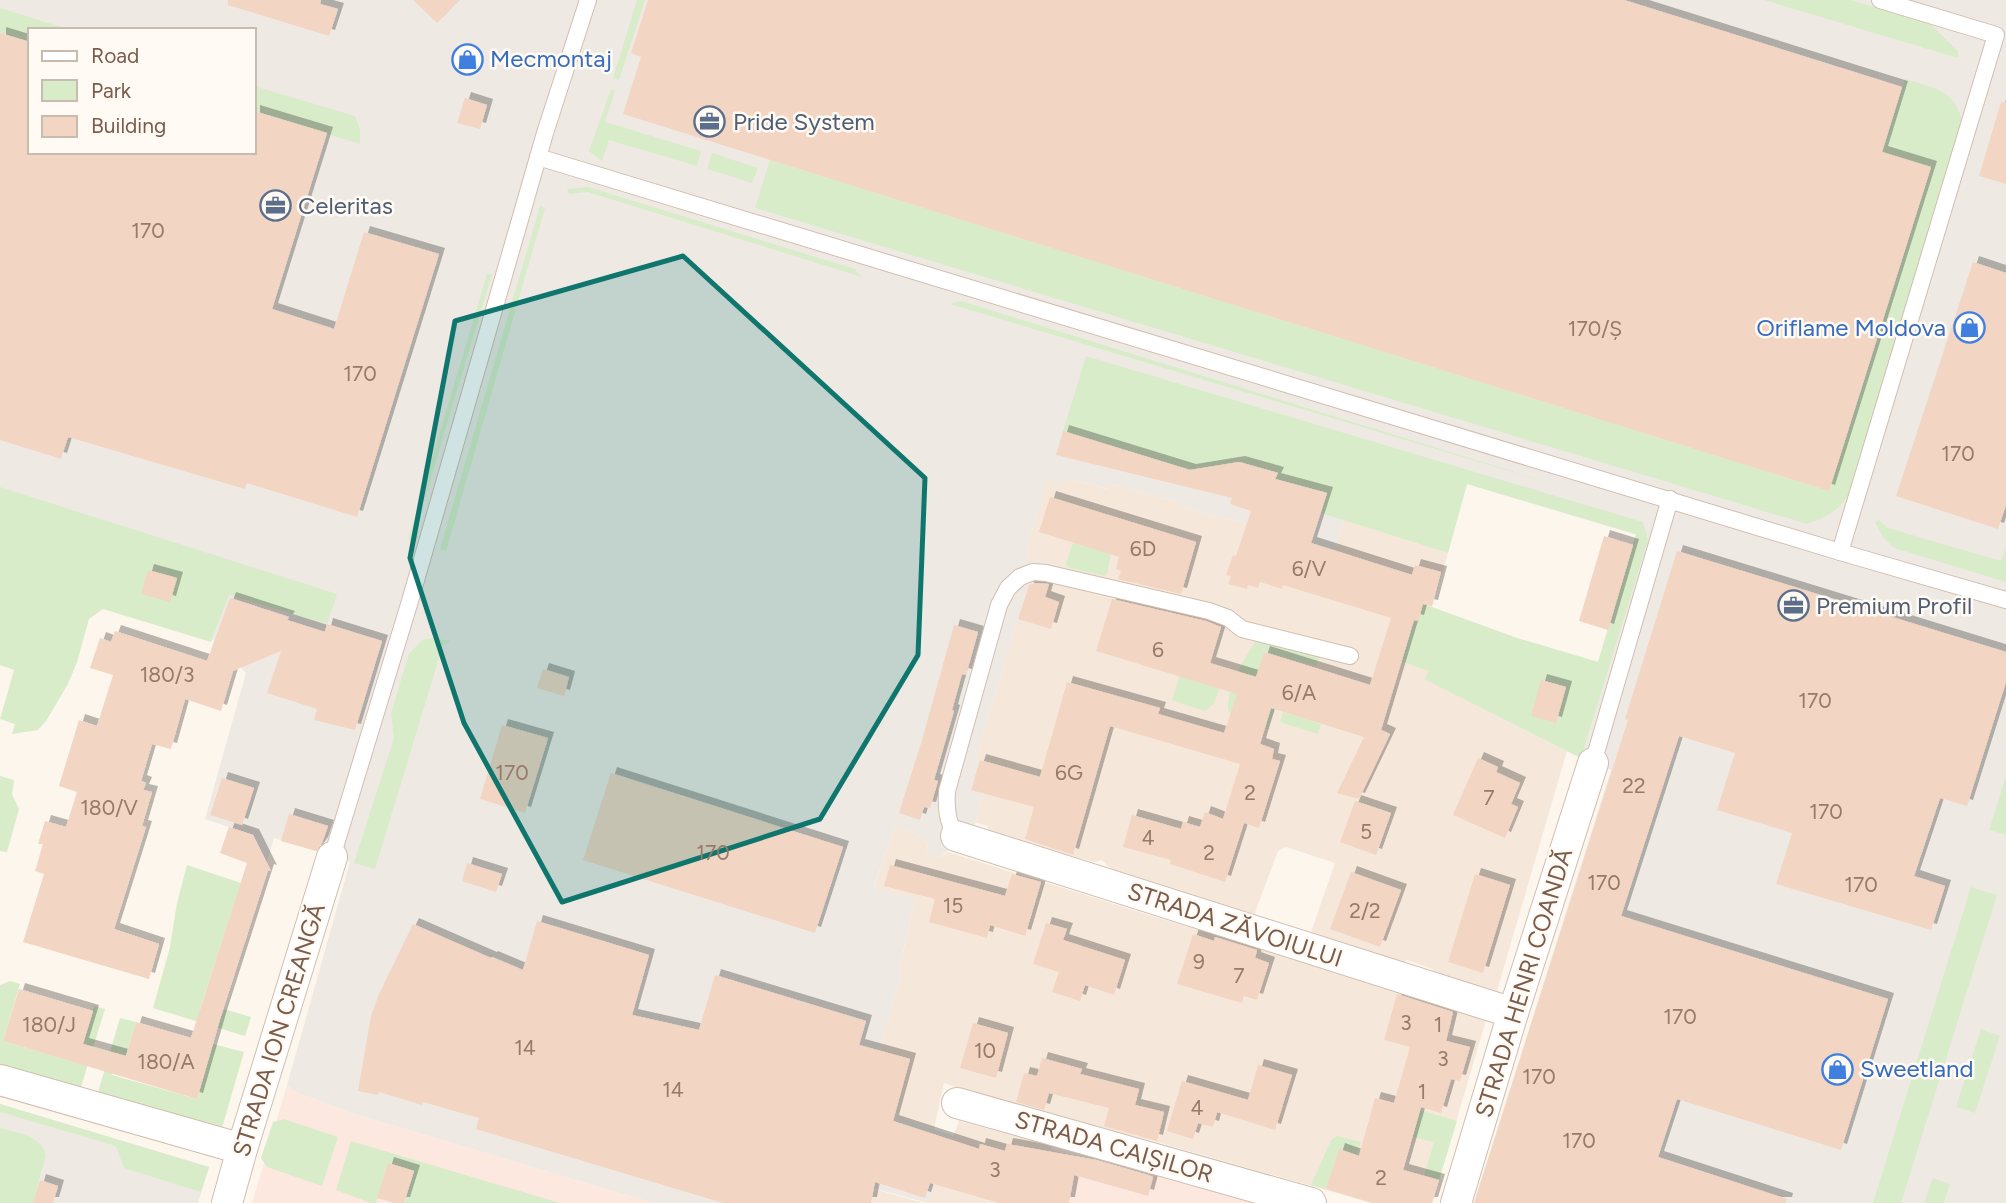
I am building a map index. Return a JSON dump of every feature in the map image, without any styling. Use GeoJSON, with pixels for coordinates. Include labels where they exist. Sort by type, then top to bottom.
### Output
{"type":"FeatureCollection","features":[{"type":"Feature","properties":{"kind":"street","name":"STRADA HENRI COANDĂ"},"geometry":{"type":"LineString","coordinates":[[1456,1203],[1593,763]]}},
{"type":"Feature","properties":{"kind":"street","name":"STRADA ZĂVOIULUI"},"geometry":{"type":"LineString","coordinates":[[956,836],[1513,1013]]}},
{"type":"Feature","properties":{"kind":"street","name":"STRADA ION CREANGĂ"},"geometry":{"type":"LineString","coordinates":[[227,1203],[332,856]]}},
{"type":"Feature","properties":{"kind":"street"},"geometry":{"type":"LineString","coordinates":[[0,1080],[242,1149]]}},
{"type":"Feature","properties":{"kind":"street","name":"STRADA CAIȘILOR"},"geometry":{"type":"LineString","coordinates":[[957,1103],[1311,1203]]}},
{"type":"Feature","properties":{"kind":"lane"},"geometry":{"type":"LineString","coordinates":[[332,856],[410,601],[538,157],[588,0]]}},
{"type":"Feature","properties":{"kind":"lane"},"geometry":{"type":"LineString","coordinates":[[1840,552],[1996,34],[1880,0]]}},
{"type":"Feature","properties":{"kind":"lane"},"geometry":{"type":"LineString","coordinates":[[538,157],[2006,600]]}},
{"type":"Feature","properties":{"kind":"lane"},"geometry":{"type":"LineString","coordinates":[[1593,763],[1671,499]]}},
{"type":"Feature","properties":{"kind":"lane"},"geometry":{"type":"LineString","coordinates":[[956,836],[950,827],[946,811],[947,791],[999,605],[1008,588],[1020,577],[1033,572],[1046,573],[1119,589],[1209,611],[1228,618],[1242,629],[1350,656]]}},
{"type":"Feature","properties":{"kind":"highlighted area"},"geometry":{"type":"Polygon","coordinates":[[[683,256],[925,478],[918,655],[820,819],[562,902],[464,723],[410,558],[455,321],[683,256]]]}},
{"type":"Feature","properties":{"kind":"shaded area"},"geometry":{"type":"Polygon","coordinates":[[[0,0],[2006,0],[2006,1203],[1474,1203],[1611,770],[1493,715],[1517,638],[1598,662],[1637,535],[1467,484],[1448,553],[1344,520],[1334,551],[1110,484],[1108,489],[1067,478],[1065,483],[1048,479],[1026,558],[1059,565],[1049,584],[1030,579],[976,758],[980,760],[971,789],[983,793],[976,823],[941,857],[926,854],[928,843],[916,834],[895,825],[874,887],[915,899],[899,970],[902,972],[864,1106],[955,1136],[928,1203],[839,1179],[832,1203],[653,1203],[348,1112],[296,1092],[287,1085],[350,862],[274,838],[265,868],[253,835],[205,819],[246,673],[212,639],[228,595],[177,578],[0,587],[0,0]]]}},
{"type":"Feature","properties":{"kind":"shaded area"},"geometry":{"type":"Polygon","coordinates":[[[1048,478],[1067,478],[1107,489],[1110,484],[1174,501],[1203,514],[1247,523],[1334,550],[1344,520],[1448,553],[1432,607],[1517,638],[1494,715],[1567,751],[1497,991],[1435,973],[1432,969],[1407,960],[1404,962],[1310,935],[1335,863],[1286,847],[1278,851],[1253,918],[1111,869],[1102,860],[1094,862],[987,832],[988,826],[976,823],[983,793],[971,790],[979,759],[976,758],[1030,579],[1059,566],[1026,558],[1048,478]]]}},
{"type":"Feature","properties":{"kind":"shaded area"},"geometry":{"type":"Polygon","coordinates":[[[895,825],[916,834],[928,843],[926,853],[941,857],[948,852],[1487,1017],[1432,1203],[1372,1203],[1157,1142],[1011,1105],[944,1083],[934,1129],[864,1106],[902,972],[899,971],[915,899],[874,888],[895,825]]]}},
{"type":"Feature","properties":{"kind":"shaded area"},"geometry":{"type":"Polygon","coordinates":[[[287,1085],[296,1092],[348,1112],[653,1203],[252,1203],[287,1085]]]}},
{"type":"Feature","properties":{"kind":"shaded area"},"geometry":{"type":"Polygon","coordinates":[[[0,1104],[209,1167],[198,1203],[0,1203],[0,1104]]]}},
{"type":"Feature","properties":{"kind":"shaded area"},"geometry":{"type":"Polygon","coordinates":[[[959,1121],[1052,1145],[1039,1203],[928,1203],[959,1121]]]}},
{"type":"Feature","properties":{"kind":"shaded area"},"geometry":{"type":"Polygon","coordinates":[[[1050,1149],[1153,1177],[1154,1173],[1257,1203],[1039,1203],[1050,1149]]]}},
{"type":"Feature","properties":{"kind":"shaded area"},"geometry":{"type":"Polygon","coordinates":[[[838,1179],[924,1203],[832,1203],[838,1179]]]}},
{"type":"Feature","properties":{"kind":"green space"},"geometry":{"type":"Polygon","coordinates":[[[637,0],[645,0],[619,80],[613,78],[637,0]]]}},
{"type":"Feature","properties":{"kind":"green space"},"geometry":{"type":"Polygon","coordinates":[[[1764,0],[1850,0],[1929,23],[1958,51],[1958,58],[1764,0]]]}},
{"type":"Feature","properties":{"kind":"green space"},"geometry":{"type":"Polygon","coordinates":[[[0,8],[65,28],[28,28],[28,41],[0,33],[0,8]]]}},
{"type":"Feature","properties":{"kind":"green space"},"geometry":{"type":"Polygon","coordinates":[[[1905,79],[1948,96],[1959,110],[1962,121],[1851,491],[1833,512],[1807,524],[755,208],[770,160],[1829,491],[1931,168],[1882,152],[1905,79]]]}},
{"type":"Feature","properties":{"kind":"green space"},"geometry":{"type":"Polygon","coordinates":[[[256,87],[355,116],[360,129],[360,144],[256,112],[256,87]]]}},
{"type":"Feature","properties":{"kind":"green space"},"geometry":{"type":"Polygon","coordinates":[[[611,89],[615,91],[605,122],[701,151],[697,166],[609,140],[602,161],[589,151],[611,89]]]}},
{"type":"Feature","properties":{"kind":"green space"},"geometry":{"type":"Polygon","coordinates":[[[712,153],[758,168],[752,183],[707,169],[712,153]]]}},
{"type":"Feature","properties":{"kind":"green space"},"geometry":{"type":"Polygon","coordinates":[[[588,187],[855,269],[862,277],[588,192],[569,194],[567,189],[588,187]]]}},
{"type":"Feature","properties":{"kind":"green space"},"geometry":{"type":"Polygon","coordinates":[[[540,206],[545,208],[446,551],[440,549],[540,206]]]}},
{"type":"Feature","properties":{"kind":"green space"},"geometry":{"type":"Polygon","coordinates":[[[487,274],[492,274],[412,541],[408,540],[487,274]]]}},
{"type":"Feature","properties":{"kind":"green space"},"geometry":{"type":"Polygon","coordinates":[[[961,301],[1576,491],[950,304],[961,301]]]}},
{"type":"Feature","properties":{"kind":"green space"},"geometry":{"type":"Polygon","coordinates":[[[1086,356],[1643,522],[1648,540],[1581,758],[1424,679],[1429,671],[1400,661],[1414,620],[1418,620],[1423,604],[1517,638],[1598,662],[1636,534],[1467,484],[1448,553],[1321,513],[1327,493],[1275,479],[1277,472],[1239,462],[1190,470],[1063,431],[1086,356]]]}},
{"type":"Feature","properties":{"kind":"green space"},"geometry":{"type":"Polygon","coordinates":[[[0,487],[337,594],[327,624],[229,595],[211,642],[103,609],[89,619],[68,684],[46,721],[38,730],[12,734],[15,724],[0,719],[14,670],[0,665],[0,487]]]}},
{"type":"Feature","properties":{"kind":"green space"},"geometry":{"type":"Polygon","coordinates":[[[1879,520],[1888,528],[2001,561],[2006,547],[2006,582],[1894,548],[1883,537],[1875,522],[1879,520]]]}},
{"type":"Feature","properties":{"kind":"green space"},"geometry":{"type":"Polygon","coordinates":[[[1073,543],[1111,554],[1107,573],[1104,576],[1067,567],[1073,543]]]}},
{"type":"Feature","properties":{"kind":"green space"},"geometry":{"type":"Polygon","coordinates":[[[431,638],[451,641],[443,645],[375,869],[354,863],[394,738],[391,713],[409,654],[422,640],[431,638]]]}},
{"type":"Feature","properties":{"kind":"green space"},"geometry":{"type":"Polygon","coordinates":[[[1256,641],[1321,655],[1316,666],[1264,652],[1256,677],[1243,673],[1234,705],[1275,709],[1267,729],[1246,723],[1228,711],[1233,683],[1256,641]]]}},
{"type":"Feature","properties":{"kind":"green space"},"geometry":{"type":"Polygon","coordinates":[[[1224,668],[1216,699],[1209,708],[1204,711],[1172,700],[1180,676],[1224,668]]]}},
{"type":"Feature","properties":{"kind":"green space"},"geometry":{"type":"Polygon","coordinates":[[[1283,712],[1321,724],[1318,734],[1280,722],[1283,712]]]}},
{"type":"Feature","properties":{"kind":"green space"},"geometry":{"type":"Polygon","coordinates":[[[0,776],[14,780],[12,794],[19,809],[7,852],[0,851],[0,776]]]}},
{"type":"Feature","properties":{"kind":"green space"},"geometry":{"type":"Polygon","coordinates":[[[2006,776],[2006,835],[1989,830],[2006,776]]]}},
{"type":"Feature","properties":{"kind":"green space"},"geometry":{"type":"Polygon","coordinates":[[[187,865],[241,883],[200,1009],[222,1016],[224,1009],[251,1017],[245,1036],[153,1008],[170,947],[187,865]]]}},
{"type":"Feature","properties":{"kind":"green space"},"geometry":{"type":"Polygon","coordinates":[[[1971,887],[1997,895],[1901,1203],[1873,1203],[1971,887]]]}},
{"type":"Feature","properties":{"kind":"green space"},"geometry":{"type":"Polygon","coordinates":[[[10,981],[20,984],[3,1041],[77,1063],[94,1006],[105,1009],[80,1090],[0,1066],[0,985],[10,981]]]}},
{"type":"Feature","properties":{"kind":"green space"},"geometry":{"type":"Polygon","coordinates":[[[120,1018],[136,1022],[126,1056],[118,1054],[112,1075],[197,1099],[213,1044],[244,1052],[220,1135],[96,1099],[120,1018]]]}},
{"type":"Feature","properties":{"kind":"green space"},"geometry":{"type":"Polygon","coordinates":[[[1981,1029],[2000,1036],[1975,1113],[1956,1107],[1981,1029]]]}},
{"type":"Feature","properties":{"kind":"green space"},"geometry":{"type":"Polygon","coordinates":[[[0,1104],[209,1167],[201,1192],[124,1168],[116,1146],[0,1112],[0,1104]]]}},
{"type":"Feature","properties":{"kind":"green space"},"geometry":{"type":"Polygon","coordinates":[[[1420,1110],[1457,1121],[1439,1180],[1424,1176],[1434,1142],[1413,1137],[1420,1110]]]}},
{"type":"Feature","properties":{"kind":"green space"},"geometry":{"type":"Polygon","coordinates":[[[284,1119],[338,1137],[322,1186],[267,1167],[261,1158],[273,1122],[284,1119]]]}},
{"type":"Feature","properties":{"kind":"green space"},"geometry":{"type":"Polygon","coordinates":[[[0,1128],[28,1136],[43,1148],[46,1155],[33,1203],[0,1203],[0,1128]]]}},
{"type":"Feature","properties":{"kind":"green space"},"geometry":{"type":"Polygon","coordinates":[[[1337,1136],[1361,1142],[1356,1155],[1339,1150],[1326,1189],[1311,1185],[1331,1140],[1337,1136]]]}},
{"type":"Feature","properties":{"kind":"green space"},"geometry":{"type":"Polygon","coordinates":[[[351,1141],[560,1203],[404,1203],[414,1171],[388,1163],[376,1203],[371,1203],[336,1190],[351,1141]]]}},
{"type":"Feature","properties":{"kind":"green space"},"geometry":{"type":"Polygon","coordinates":[[[1933,1178],[1950,1184],[1944,1203],[1924,1203],[1933,1178]]]}},
{"type":"Feature","properties":{"kind":"building"},"geometry":{"type":"Polygon","coordinates":[[[228,0],[321,0],[320,4],[338,9],[329,36],[228,5],[228,0]]]}},
{"type":"Feature","properties":{"kind":"building"},"geometry":{"type":"Polygon","coordinates":[[[413,0],[459,0],[437,23],[413,0]]]}},
{"type":"Feature","properties":{"kind":"building"},"geometry":{"type":"Polygon","coordinates":[[[648,0],[1624,0],[1902,87],[1882,152],[1931,167],[1829,491],[623,114],[641,57],[631,53],[648,0]]]}},
{"type":"Feature","properties":{"kind":"building"},"geometry":{"type":"Polygon","coordinates":[[[0,33],[28,41],[28,154],[256,154],[256,112],[327,133],[272,309],[334,329],[364,232],[439,254],[357,517],[247,483],[245,489],[68,437],[61,459],[0,440],[0,33]]]}},
{"type":"Feature","properties":{"kind":"building"},"geometry":{"type":"Polygon","coordinates":[[[465,98],[487,105],[480,129],[457,123],[465,98]]]}},
{"type":"Feature","properties":{"kind":"building"},"geometry":{"type":"Polygon","coordinates":[[[2001,102],[2006,103],[2006,184],[1979,176],[2001,102]]]}},
{"type":"Feature","properties":{"kind":"building"},"geometry":{"type":"Polygon","coordinates":[[[1973,262],[2006,273],[2006,505],[1998,529],[1896,496],[1973,262]]]}},
{"type":"Feature","properties":{"kind":"building"},"geometry":{"type":"Polygon","coordinates":[[[1063,431],[1190,470],[1239,462],[1278,473],[1275,479],[1327,493],[1311,543],[1412,575],[1415,565],[1441,572],[1432,606],[1423,604],[1418,621],[1414,620],[1381,730],[1390,734],[1359,799],[1337,793],[1364,737],[1271,708],[1260,744],[1274,749],[1272,759],[1280,761],[1259,828],[1244,823],[1225,882],[1170,864],[1171,860],[1123,847],[1132,815],[1181,829],[1183,822],[1200,827],[1205,812],[1223,819],[1240,764],[1110,726],[1073,855],[1025,839],[1034,807],[971,790],[980,760],[1040,777],[1067,682],[1160,708],[1158,714],[1224,733],[1237,694],[1096,651],[1112,599],[1221,627],[1210,663],[1256,677],[1264,652],[1370,685],[1391,618],[1283,585],[1282,589],[1260,582],[1258,588],[1248,585],[1247,589],[1228,584],[1231,576],[1226,575],[1233,555],[1236,556],[1251,511],[1230,504],[1232,498],[1056,455],[1063,431]]]}},
{"type":"Feature","properties":{"kind":"building"},"geometry":{"type":"Polygon","coordinates":[[[1050,497],[1196,542],[1181,594],[1118,579],[1121,571],[1116,569],[1119,557],[1039,532],[1050,497]]]}},
{"type":"Feature","properties":{"kind":"building"},"geometry":{"type":"Polygon","coordinates":[[[1604,536],[1633,545],[1608,630],[1579,621],[1604,536]]]}},
{"type":"Feature","properties":{"kind":"building"},"geometry":{"type":"Polygon","coordinates":[[[1677,551],[2006,652],[2006,682],[1967,806],[1940,798],[1914,876],[1945,886],[1931,930],[1776,884],[1792,833],[1717,810],[1735,753],[1679,736],[1621,916],[1888,999],[1841,1150],[1677,1099],[1658,1157],[1787,1199],[1786,1203],[1474,1203],[1628,720],[1625,719],[1677,551]]]}},
{"type":"Feature","properties":{"kind":"building"},"geometry":{"type":"Polygon","coordinates":[[[148,570],[177,578],[170,602],[141,594],[148,570]]]}},
{"type":"Feature","properties":{"kind":"building"},"geometry":{"type":"Polygon","coordinates":[[[1049,584],[1045,597],[1059,602],[1051,629],[1018,619],[1029,585],[1049,584]]]}},
{"type":"Feature","properties":{"kind":"building"},"geometry":{"type":"Polygon","coordinates":[[[230,598],[325,632],[327,624],[382,641],[355,730],[314,720],[317,709],[267,693],[281,651],[233,671],[221,711],[185,699],[171,749],[152,744],[141,781],[146,783],[143,790],[152,792],[142,826],[146,827],[114,929],[159,944],[149,979],[23,942],[44,874],[35,871],[43,844],[38,844],[45,821],[66,827],[77,792],[59,786],[79,720],[97,726],[113,675],[90,668],[100,638],[111,642],[115,631],[207,661],[230,598]]]}},
{"type":"Feature","properties":{"kind":"building"},"geometry":{"type":"Polygon","coordinates":[[[954,625],[978,632],[966,675],[962,674],[952,710],[954,711],[934,780],[938,781],[930,808],[924,807],[920,820],[899,813],[954,625]]]}},
{"type":"Feature","properties":{"kind":"building"},"geometry":{"type":"Polygon","coordinates":[[[543,669],[569,677],[564,696],[537,688],[543,669]]]}},
{"type":"Feature","properties":{"kind":"building"},"geometry":{"type":"Polygon","coordinates":[[[1541,680],[1566,687],[1556,723],[1531,716],[1541,680]]]}},
{"type":"Feature","properties":{"kind":"building"},"geometry":{"type":"Polygon","coordinates":[[[502,725],[548,738],[525,813],[480,799],[502,725]]]}},
{"type":"Feature","properties":{"kind":"building"},"geometry":{"type":"Polygon","coordinates":[[[1478,758],[1498,767],[1496,772],[1520,783],[1511,804],[1518,807],[1505,838],[1453,815],[1478,758]]]}},
{"type":"Feature","properties":{"kind":"building"},"geometry":{"type":"Polygon","coordinates":[[[611,773],[843,847],[815,933],[583,860],[611,773]]]}},
{"type":"Feature","properties":{"kind":"building"},"geometry":{"type":"Polygon","coordinates":[[[222,778],[254,788],[242,825],[210,815],[222,778]]]}},
{"type":"Feature","properties":{"kind":"building"},"geometry":{"type":"Polygon","coordinates":[[[1355,801],[1391,813],[1376,855],[1340,842],[1355,801]]]}},
{"type":"Feature","properties":{"kind":"building"},"geometry":{"type":"Polygon","coordinates":[[[289,814],[328,826],[316,851],[281,841],[289,814]]]}},
{"type":"Feature","properties":{"kind":"building"},"geometry":{"type":"Polygon","coordinates":[[[229,827],[253,835],[271,871],[268,870],[197,1099],[3,1041],[19,989],[93,1011],[83,1044],[126,1056],[136,1022],[191,1038],[247,863],[220,853],[229,827]]]}},
{"type":"Feature","properties":{"kind":"building"},"geometry":{"type":"Polygon","coordinates":[[[467,863],[502,874],[496,892],[462,881],[467,863]]]}},
{"type":"Feature","properties":{"kind":"building"},"geometry":{"type":"Polygon","coordinates":[[[890,865],[1005,896],[1012,874],[1041,882],[1025,936],[990,925],[987,938],[929,922],[935,899],[884,886],[890,865]]]}},
{"type":"Feature","properties":{"kind":"building"},"geometry":{"type":"Polygon","coordinates":[[[1351,872],[1401,890],[1380,947],[1330,929],[1351,872]]]}},
{"type":"Feature","properties":{"kind":"building"},"geometry":{"type":"Polygon","coordinates":[[[1475,874],[1510,885],[1483,973],[1448,962],[1475,874]]]}},
{"type":"Feature","properties":{"kind":"building"},"geometry":{"type":"Polygon","coordinates":[[[537,921],[649,955],[632,1015],[699,1030],[715,975],[866,1021],[859,1045],[910,1059],[893,1121],[979,1149],[980,1144],[1005,1151],[1007,1144],[1096,1160],[1148,1175],[1153,1177],[1148,1196],[1074,1175],[1069,1203],[999,1203],[930,1183],[925,1198],[875,1182],[871,1203],[723,1203],[476,1129],[479,1118],[379,1092],[378,1095],[358,1091],[371,1016],[413,924],[523,970],[537,921]]]}},
{"type":"Feature","properties":{"kind":"building"},"geometry":{"type":"Polygon","coordinates":[[[1046,923],[1067,929],[1063,940],[1125,960],[1114,995],[1085,985],[1080,1001],[1052,992],[1059,972],[1033,964],[1046,923]]]}},
{"type":"Feature","properties":{"kind":"building"},"geometry":{"type":"Polygon","coordinates":[[[1193,934],[1214,941],[1215,937],[1257,950],[1255,958],[1269,963],[1257,1000],[1244,996],[1242,1003],[1177,984],[1193,934]]]}},
{"type":"Feature","properties":{"kind":"building"},"geometry":{"type":"Polygon","coordinates":[[[1397,994],[1453,1012],[1446,1041],[1470,1047],[1460,1081],[1451,1079],[1441,1113],[1421,1107],[1403,1170],[1439,1180],[1432,1203],[1372,1203],[1326,1189],[1339,1149],[1359,1156],[1375,1098],[1394,1103],[1410,1047],[1384,1040],[1397,994]]]}},
{"type":"Feature","properties":{"kind":"building"},"geometry":{"type":"Polygon","coordinates":[[[973,1023],[1008,1033],[996,1078],[960,1068],[973,1023]]]}},
{"type":"Feature","properties":{"kind":"building"},"geometry":{"type":"Polygon","coordinates":[[[1042,1058],[1082,1069],[1080,1074],[1139,1089],[1135,1105],[1164,1112],[1157,1141],[1104,1126],[1109,1108],[1049,1093],[1044,1110],[1016,1102],[1024,1073],[1037,1076],[1042,1058]]]}},
{"type":"Feature","properties":{"kind":"building"},"geometry":{"type":"Polygon","coordinates":[[[1258,1065],[1292,1075],[1275,1130],[1217,1112],[1213,1127],[1198,1123],[1193,1139],[1167,1131],[1182,1081],[1248,1100],[1258,1065]]]}},
{"type":"Feature","properties":{"kind":"building"},"geometry":{"type":"Polygon","coordinates":[[[388,1163],[414,1171],[404,1203],[377,1198],[388,1163]]]}},
{"type":"Feature","properties":{"kind":"building"},"geometry":{"type":"Polygon","coordinates":[[[40,1180],[58,1186],[53,1203],[33,1203],[40,1180]]]}},
{"type":"Feature","properties":{"kind":"place","name":"Mecmontaj"},"geometry":{"type":"Point","coordinates":[467,59]}},
{"type":"Feature","properties":{"kind":"place","name":"Pride System"},"geometry":{"type":"Point","coordinates":[710,122]}},
{"type":"Feature","properties":{"kind":"place","name":"Celeritas"},"geometry":{"type":"Point","coordinates":[275,206]}},
{"type":"Feature","properties":{"kind":"place","name":"Oriflame Moldova"},"geometry":{"type":"Point","coordinates":[1969,328]}},
{"type":"Feature","properties":{"kind":"place","name":"Premium Profil"},"geometry":{"type":"Point","coordinates":[1793,606]}},
{"type":"Feature","properties":{"kind":"place","name":"Sweetland"},"geometry":{"type":"Point","coordinates":[1837,1069]}}]}
